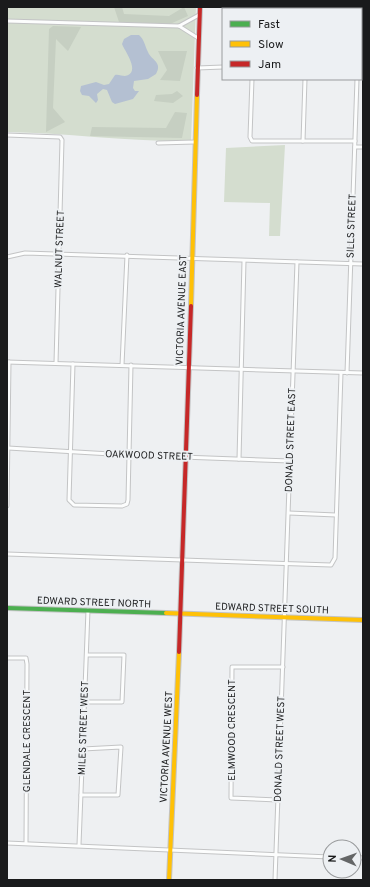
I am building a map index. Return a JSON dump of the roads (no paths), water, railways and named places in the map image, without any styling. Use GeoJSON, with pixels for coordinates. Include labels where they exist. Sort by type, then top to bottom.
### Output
{"type":"FeatureCollection","features":[{"type":"Feature","properties":{"kind":"street","name":"VICTORIA AVENUE EAST"},"geometry":{"type":"LineString","coordinates":[[181,614],[184,457],[200,7]]}},
{"type":"Feature","properties":{"kind":"street"},"geometry":{"type":"LineString","coordinates":[[7,21],[179,26],[199,15]]}},
{"type":"Feature","properties":{"kind":"street"},"geometry":{"type":"LineString","coordinates":[[179,26],[198,38]]}},
{"type":"Feature","properties":{"kind":"street"},"geometry":{"type":"LineString","coordinates":[[197,68],[222,67]]}},
{"type":"Feature","properties":{"kind":"street"},"geometry":{"type":"LineString","coordinates":[[252,80],[250,137],[252,141],[355,142]]}},
{"type":"Feature","properties":{"kind":"street"},"geometry":{"type":"LineString","coordinates":[[304,141],[305,80]]}},
{"type":"Feature","properties":{"kind":"street","name":"SILLS STREET"},"geometry":{"type":"LineString","coordinates":[[347,373],[358,80]]}},
{"type":"Feature","properties":{"kind":"street","name":"WALNUT STREET"},"geometry":{"type":"LineString","coordinates":[[7,135],[59,137],[63,144],[56,363]]}},
{"type":"Feature","properties":{"kind":"street"},"geometry":{"type":"LineString","coordinates":[[158,143],[195,142]]}},
{"type":"Feature","properties":{"kind":"street"},"geometry":{"type":"LineString","coordinates":[[355,147],[363,147]]}},
{"type":"Feature","properties":{"kind":"street"},"geometry":{"type":"LineString","coordinates":[[7,257],[25,253],[127,255],[244,261],[363,264]]}},
{"type":"Feature","properties":{"kind":"street"},"geometry":{"type":"LineString","coordinates":[[122,365],[127,255]]}},
{"type":"Feature","properties":{"kind":"street"},"geometry":{"type":"LineString","coordinates":[[239,459],[240,369],[244,261]]}},
{"type":"Feature","properties":{"kind":"street","name":"DONALD STREET EAST"},"geometry":{"type":"LineString","coordinates":[[286,618],[297,262]]}},
{"type":"Feature","properties":{"kind":"street"},"geometry":{"type":"LineString","coordinates":[[7,506],[8,362],[363,373]]}},
{"type":"Feature","properties":{"kind":"street"},"geometry":{"type":"LineString","coordinates":[[73,364],[69,500],[74,505],[122,506],[127,504],[131,365]]}},
{"type":"Feature","properties":{"kind":"street"},"geometry":{"type":"LineString","coordinates":[[7,554],[288,565],[328,566],[334,563],[341,373]]}},
{"type":"Feature","properties":{"kind":"street","name":"OAKWOOD STREET"},"geometry":{"type":"LineString","coordinates":[[8,448],[71,453],[290,461]]}},
{"type":"Feature","properties":{"kind":"street"},"geometry":{"type":"LineString","coordinates":[[289,513],[336,515]]}},
{"type":"Feature","properties":{"kind":"street","name":"EDWARD STREET NORTH"},"geometry":{"type":"LineString","coordinates":[[7,608],[181,614]]}},
{"type":"Feature","properties":{"kind":"street","name":"MILES STREET WEST"},"geometry":{"type":"LineString","coordinates":[[79,845],[86,702],[88,610]]}},
{"type":"Feature","properties":{"kind":"street","name":"EDWARD STREET SOUTH"},"geometry":{"type":"LineString","coordinates":[[181,614],[363,620]]}},
{"type":"Feature","properties":{"kind":"street","name":"VICTORIA AVENUE WEST"},"geometry":{"type":"LineString","coordinates":[[169,880],[181,614]]}},
{"type":"Feature","properties":{"kind":"street","name":"DONALD STREET WEST"},"geometry":{"type":"LineString","coordinates":[[275,880],[286,618]]}},
{"type":"Feature","properties":{"kind":"street"},"geometry":{"type":"LineString","coordinates":[[86,702],[122,702],[124,655],[87,655]]}},
{"type":"Feature","properties":{"kind":"street","name":"GLENDALE CRESCENT"},"geometry":{"type":"LineString","coordinates":[[7,658],[26,658],[27,664],[26,843]]}},
{"type":"Feature","properties":{"kind":"street","name":"ELMWOOD CRESCENT"},"geometry":{"type":"LineString","coordinates":[[278,800],[231,798],[232,667],[283,667]]}},
{"type":"Feature","properties":{"kind":"street"},"geometry":{"type":"LineString","coordinates":[[82,795],[118,795],[121,747],[83,749]]}},
{"type":"Feature","properties":{"kind":"street"},"geometry":{"type":"LineString","coordinates":[[7,843],[322,857]]}},
{"type":"Feature","properties":{"kind":"water"},"geometry":{"type":"Polygon","coordinates":[[[131,35],[139,35],[142,38],[149,55],[157,64],[158,70],[156,74],[148,79],[134,81],[133,88],[135,91],[139,91],[133,99],[115,104],[112,102],[107,90],[103,89],[97,94],[98,100],[96,103],[89,96],[82,95],[80,91],[81,86],[96,82],[104,85],[109,84],[115,75],[125,76],[130,74],[132,71],[131,61],[122,44],[124,39],[131,35]]]}}]}
